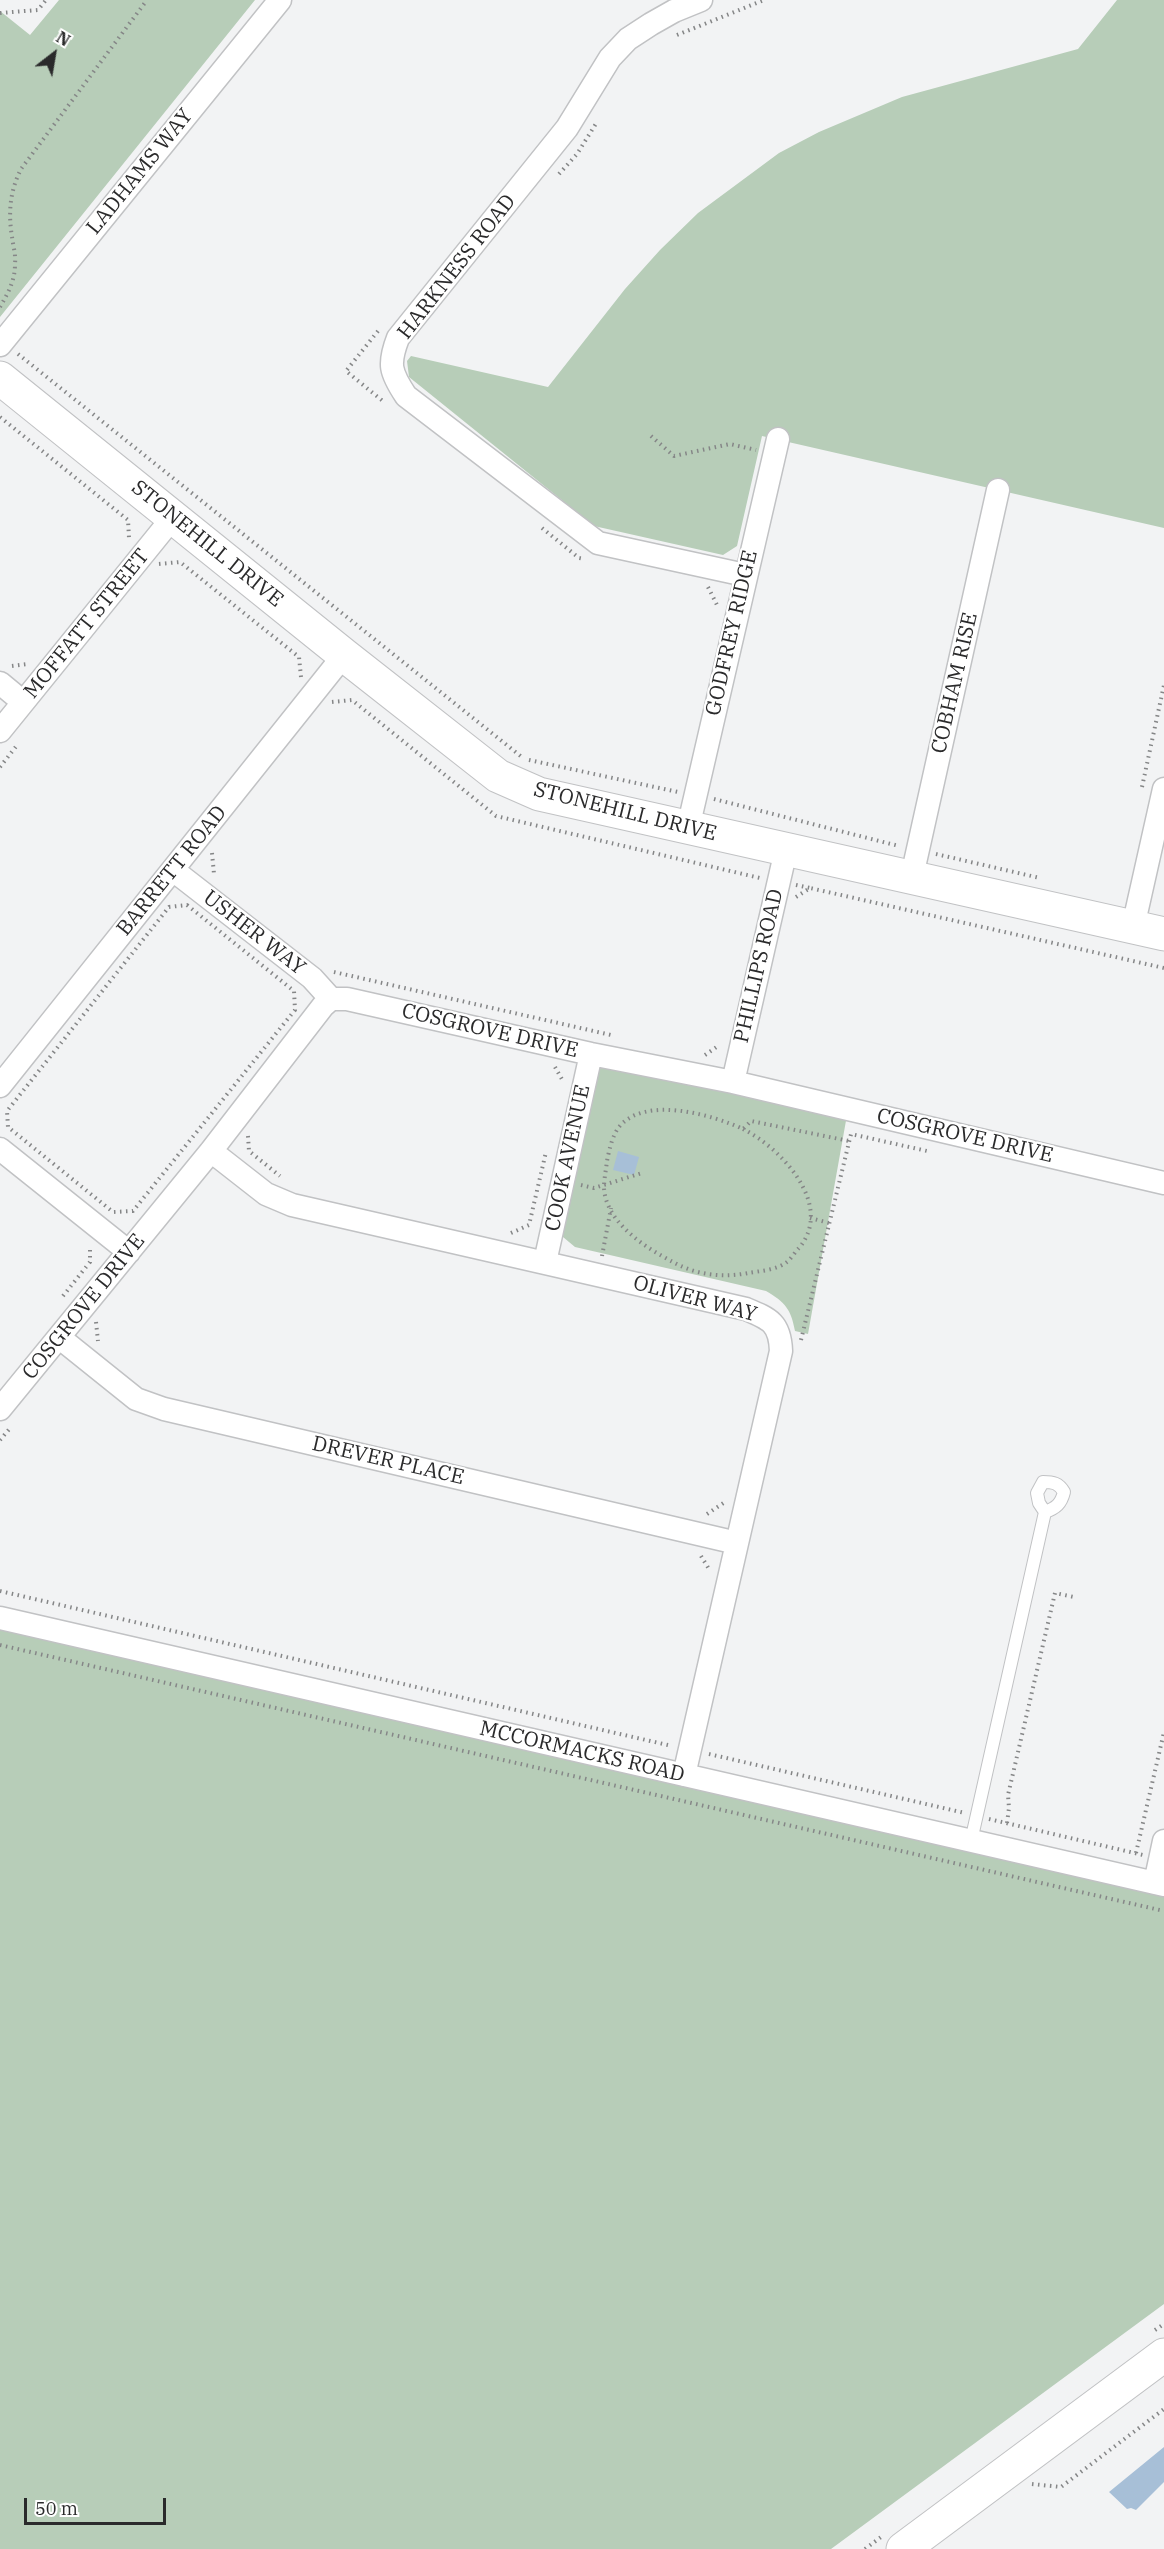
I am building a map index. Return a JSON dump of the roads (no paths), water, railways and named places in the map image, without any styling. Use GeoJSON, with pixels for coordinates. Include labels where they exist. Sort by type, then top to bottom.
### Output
{"type":"FeatureCollection","features":[{"type":"Feature","properties":{"kind":"street","name":"LADHAMS WAY"},"geometry":{"type":"LineString","coordinates":[[1,344],[280,0]]}},
{"type":"Feature","properties":{"kind":"street","name":"HARKNESS ROAD"},"geometry":{"type":"LineString","coordinates":[[701,0],[651,24],[628,39],[610,58],[567,128],[398,338],[391,358],[394,378],[406,396],[598,543],[745,575]]}},
{"type":"Feature","properties":{"kind":"street","name":"STONEHILL DRIVE"},"geometry":{"type":"LineString","coordinates":[[0,378],[498,776],[539,794],[1164,934]]}},
{"type":"Feature","properties":{"kind":"street","name":"GODFREY RIDGE"},"geometry":{"type":"LineString","coordinates":[[688,828],[684,793],[745,575],[776,447]]}},
{"type":"Feature","properties":{"kind":"street","name":"COBHAM RISE"},"geometry":{"type":"LineString","coordinates":[[912,876],[998,490]]}},
{"type":"Feature","properties":{"kind":"street","name":"MOFFATT STREET"},"geometry":{"type":"LineString","coordinates":[[0,731],[174,516]]}},
{"type":"Feature","properties":{"kind":"street","name":"BARRETT ROAD"},"geometry":{"type":"LineString","coordinates":[[0,1086],[344,655]]}},
{"type":"Feature","properties":{"kind":"street"},"geometry":{"type":"LineString","coordinates":[[0,684],[23,702]]}},
{"type":"Feature","properties":{"kind":"street"},"geometry":{"type":"LineString","coordinates":[[1132,927],[1164,789]]}},
{"type":"Feature","properties":{"kind":"street","name":"PHILLIPS ROAD"},"geometry":{"type":"LineString","coordinates":[[733,1082],[786,850]]}},
{"type":"Feature","properties":{"kind":"street","name":"USHER WAY"},"geometry":{"type":"LineString","coordinates":[[173,870],[312,978],[331,999]]}},
{"type":"Feature","properties":{"kind":"street","name":"COSGROVE DRIVE"},"geometry":{"type":"LineString","coordinates":[[0,1409],[211,1151],[322,1006],[331,999],[347,999],[591,1054],[733,1082],[1164,1183]]}},
{"type":"Feature","properties":{"kind":"street","name":"COOK AVENUE"},"geometry":{"type":"LineString","coordinates":[[545,1262],[591,1054]]}},
{"type":"Feature","properties":{"kind":"street"},"geometry":{"type":"LineString","coordinates":[[0,1149],[129,1252]]}},
{"type":"Feature","properties":{"kind":"street","name":"OLIVER WAY"},"geometry":{"type":"LineString","coordinates":[[211,1151],[266,1194],[292,1205],[746,1308],[768,1318],[780,1333],[781,1352],[684,1775]]}},
{"type":"Feature","properties":{"kind":"street","name":"DREVER PLACE"},"geometry":{"type":"LineString","coordinates":[[60,1338],[136,1399],[164,1409],[736,1543]]}},
{"type":"Feature","properties":{"kind":"street","name":"MCCORMACKS ROAD"},"geometry":{"type":"LineString","coordinates":[[0,1618],[1160,1884]]}},
{"type":"Feature","properties":{"kind":"street"},"geometry":{"type":"LineString","coordinates":[[1160,1884],[1162,1850]]}},
{"type":"Feature","properties":{"kind":"street"},"geometry":{"type":"LineString","coordinates":[[903,2549],[1164,2355]]}},
{"type":"Feature","properties":{"kind":"lane"},"geometry":{"type":"LineString","coordinates":[[971,1841],[1045,1512]]}}]}
